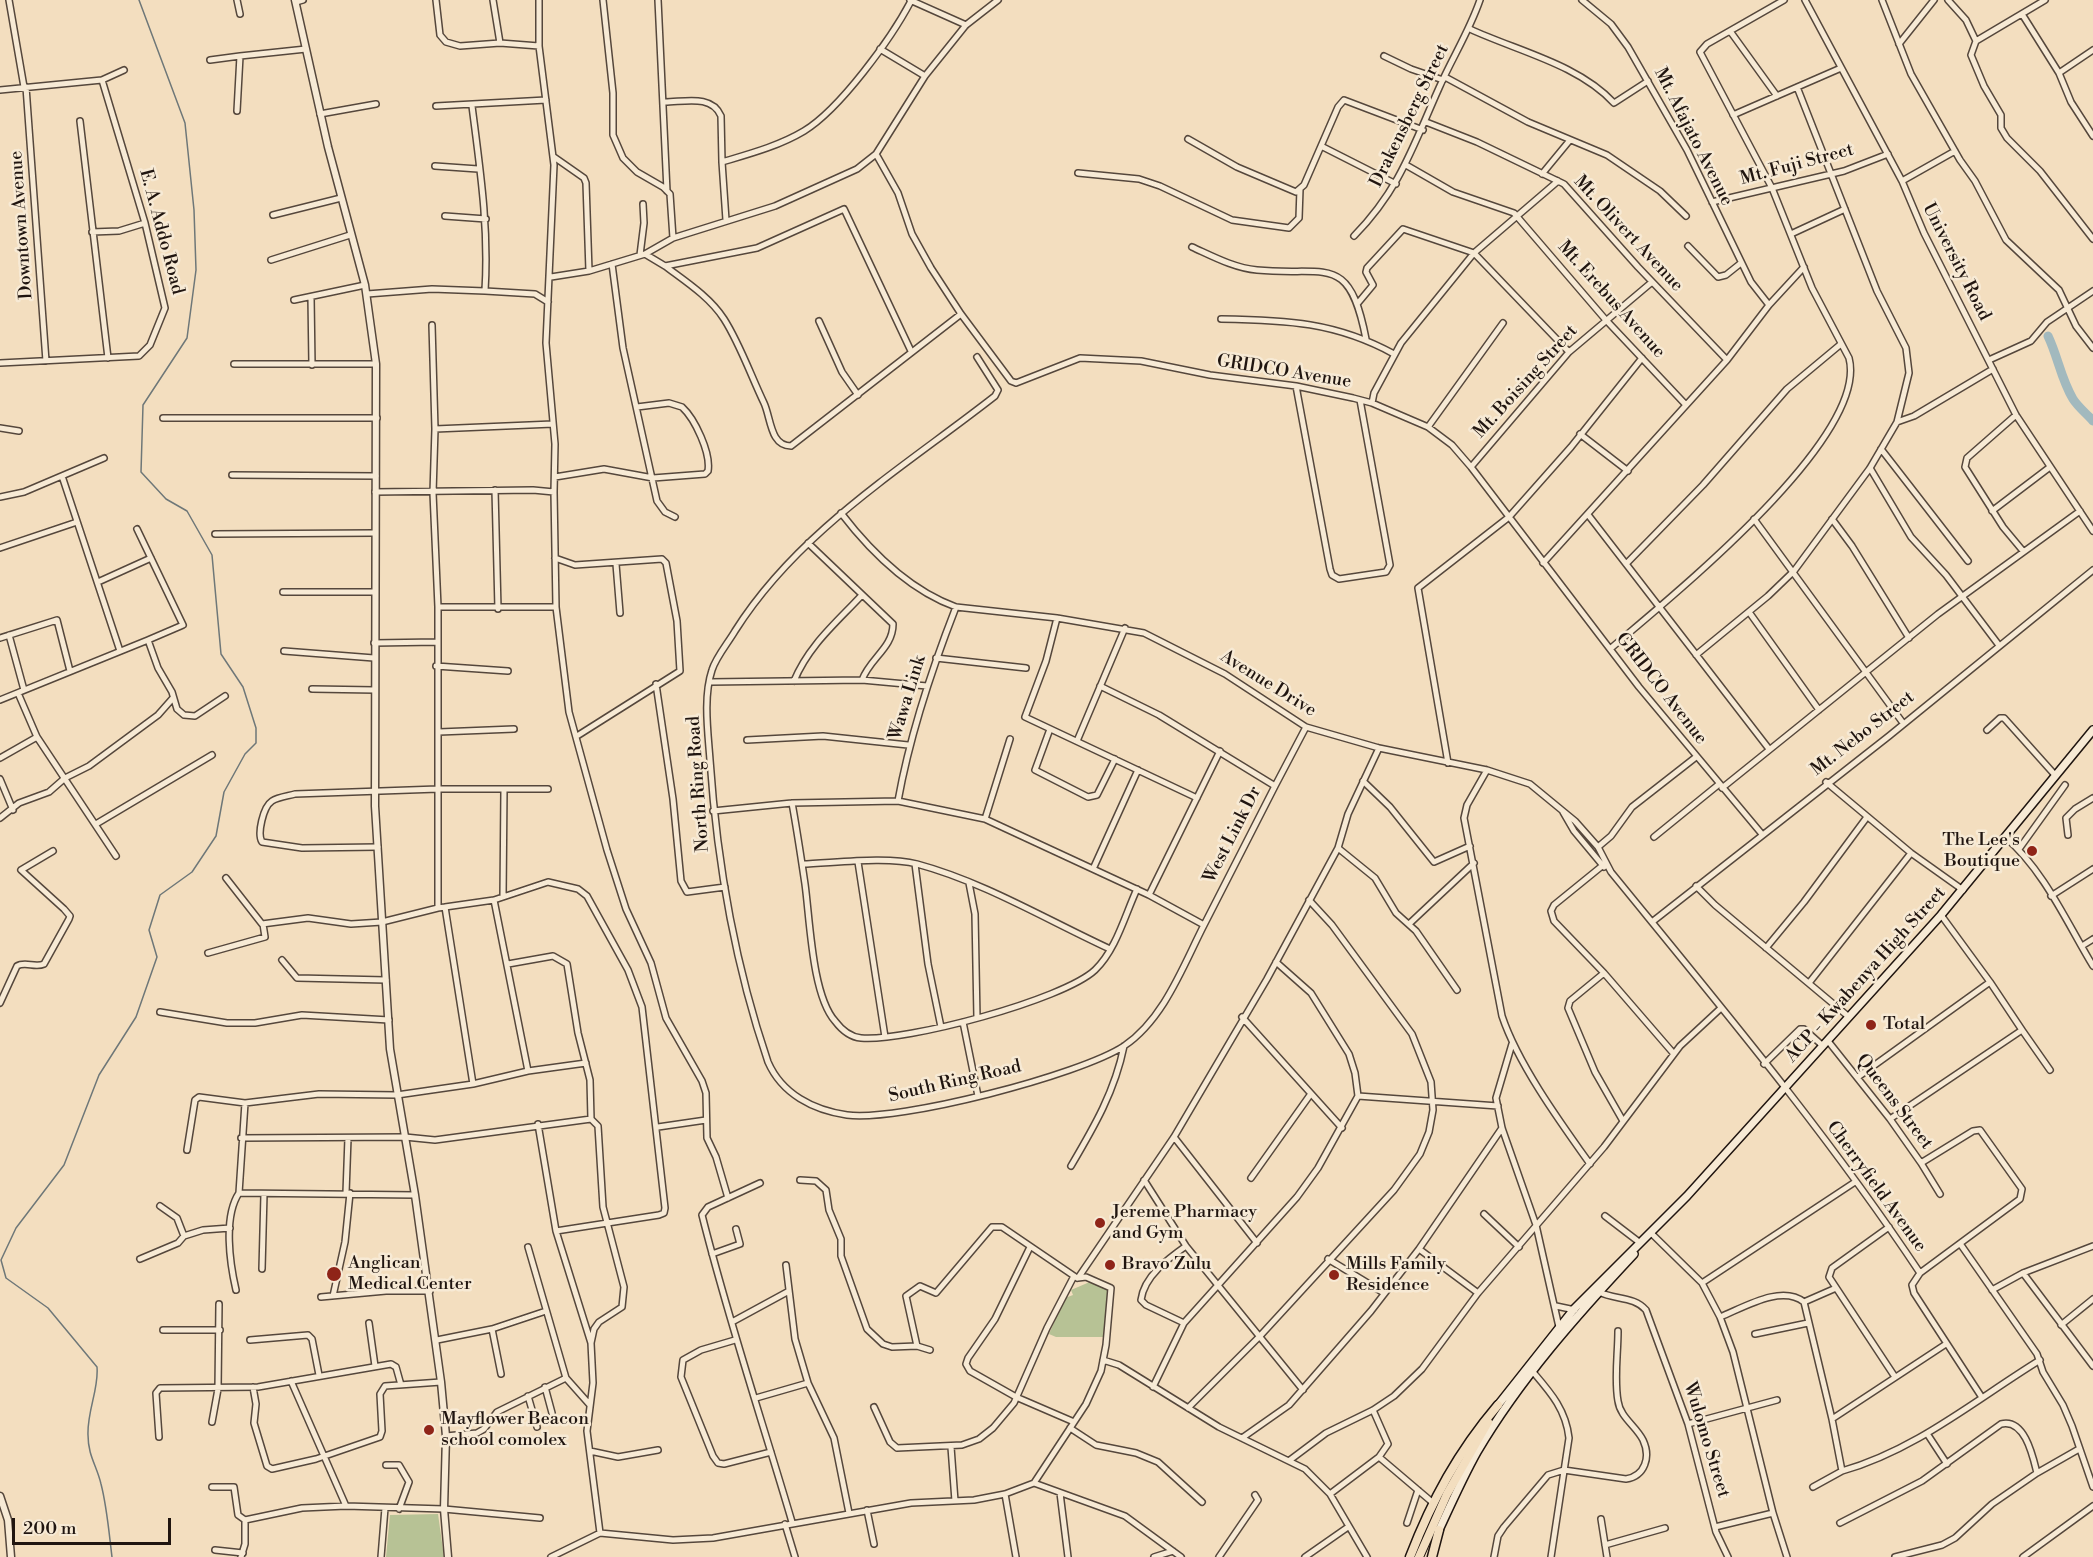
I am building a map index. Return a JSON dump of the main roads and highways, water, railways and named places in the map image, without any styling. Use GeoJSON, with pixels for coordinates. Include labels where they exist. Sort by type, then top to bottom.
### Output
{"type":"FeatureCollection","features":[{"type":"Feature","properties":{"kind":"highway"},"geometry":{"type":"LineString","coordinates":[[1410,1557],[1432,1502],[1468,1440],[1498,1405]]}},
{"type":"Feature","properties":{"kind":"highway"},"geometry":{"type":"LineString","coordinates":[[1430,1557],[1439,1530]]}},
{"type":"Feature","properties":{"kind":"main road","name":"ACP - Kwabenya High Street"},"geometry":{"type":"LineString","coordinates":[[1651,1233],[1963,890],[2093,730]]}},
{"type":"Feature","properties":{"kind":"main road"},"geometry":{"type":"LineString","coordinates":[[1439,1530],[1477,1452],[1533,1372],[1577,1312],[1639,1242],[1651,1233]]}},
{"type":"Feature","properties":{"kind":"main road"},"geometry":{"type":"LineString","coordinates":[[1419,1557],[1447,1494],[1498,1405],[1559,1327],[1599,1292],[1651,1233]]}},
{"type":"Feature","properties":{"kind":"waterway"},"geometry":{"type":"LineString","coordinates":[[112,1557],[103,1493],[88,1442],[89,1417],[97,1367],[48,1308],[6,1278],[1,1260],[16,1228],[64,1165],[99,1075],[136,1017],[157,957],[149,930],[160,895],[192,872],[216,836],[224,792],[245,754],[256,743],[256,728],[243,687],[221,654],[212,555],[187,511],[166,499],[141,472],[143,405],[187,338],[196,270],[194,210],[185,123],[139,0]]}},
{"type":"Feature","properties":{"kind":"waterway"},"geometry":{"type":"LineString","coordinates":[[2048,336],[2069,391],[2075,402],[2093,421]]}},
{"type":"Feature","properties":{"kind":"place","name":"The Lee's Boutique"},"geometry":{"type":"Point","coordinates":[2032,851]}},
{"type":"Feature","properties":{"kind":"place","name":"Total"},"geometry":{"type":"Point","coordinates":[1871,1025]}},
{"type":"Feature","properties":{"kind":"place","name":"Jereme Pharmacy and Gym"},"geometry":{"type":"Point","coordinates":[1100,1223]}},
{"type":"Feature","properties":{"kind":"place","name":"Bravo Zulu"},"geometry":{"type":"Point","coordinates":[1110,1265]}},
{"type":"Feature","properties":{"kind":"place","name":"Anglican Medical Center"},"geometry":{"type":"Point","coordinates":[334,1274]}},
{"type":"Feature","properties":{"kind":"place","name":"Mills Family Residence"},"geometry":{"type":"Point","coordinates":[1334,1275]}},
{"type":"Feature","properties":{"kind":"place","name":"Mayflower Beacon school comolex"},"geometry":{"type":"Point","coordinates":[429,1430]}}]}
